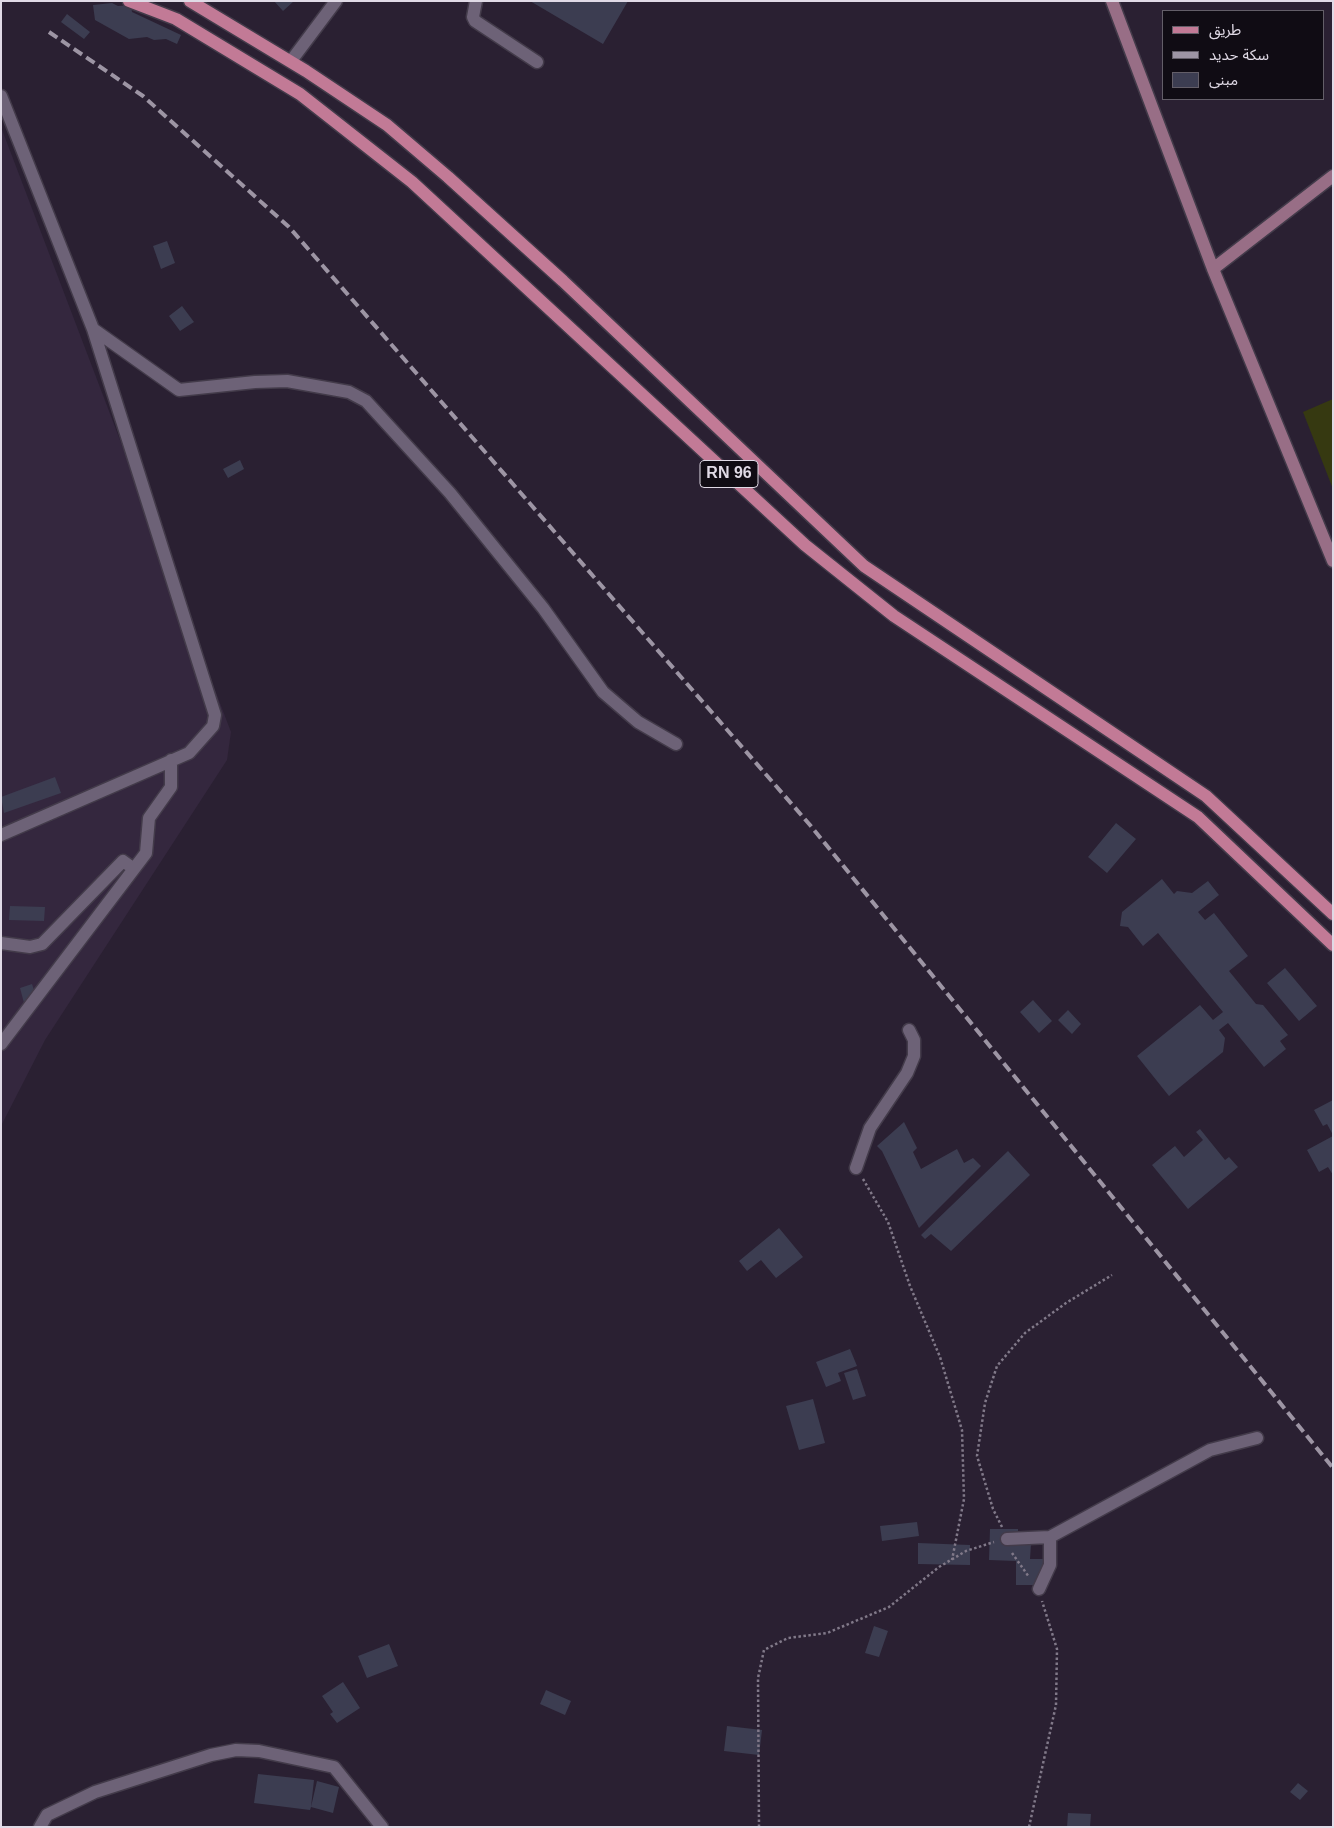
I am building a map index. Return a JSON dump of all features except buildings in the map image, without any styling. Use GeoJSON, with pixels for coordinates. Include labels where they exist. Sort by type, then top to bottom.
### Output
{"type":"FeatureCollection","features":[{"type":"Feature","properties":{"kind":"main road","name":"RN 96"},"geometry":{"type":"LineString","coordinates":[[130,1],[176,19],[300,94],[330,117],[412,182],[805,545],[894,616],[1198,817],[1333,945]]}},
{"type":"Feature","properties":{"kind":"main road","name":"RN 96"},"geometry":{"type":"LineString","coordinates":[[190,1],[291,61],[387,125],[448,177],[563,281],[864,566],[1206,796],[1333,914]]}},
{"type":"Feature","properties":{"kind":"main road"},"geometry":{"type":"LineString","coordinates":[[1112,1],[1213,269],[1333,561]]}},
{"type":"Feature","properties":{"kind":"main road"},"geometry":{"type":"LineString","coordinates":[[1213,269],[1333,176]]}},
{"type":"Feature","properties":{"kind":"street"},"geometry":{"type":"LineString","coordinates":[[291,61],[336,1]]}},
{"type":"Feature","properties":{"kind":"street"},"geometry":{"type":"LineString","coordinates":[[476,1],[473,17],[475,21],[538,62]]}},
{"type":"Feature","properties":{"kind":"street"},"geometry":{"type":"LineString","coordinates":[[1,96],[93,329],[215,715],[213,726],[189,753],[1,835]]}},
{"type":"Feature","properties":{"kind":"street"},"geometry":{"type":"LineString","coordinates":[[93,329],[179,390],[254,382],[287,381],[349,392],[366,401],[450,493],[543,608],[603,692],[638,722],[676,744]]}},
{"type":"Feature","properties":{"kind":"street"},"geometry":{"type":"LineString","coordinates":[[1,1044],[146,853],[149,818],[171,787],[171,760]]}},
{"type":"Feature","properties":{"kind":"street"},"geometry":{"type":"LineString","coordinates":[[1,943],[30,947],[42,944],[123,862],[134,869]]}},
{"type":"Feature","properties":{"kind":"street"},"geometry":{"type":"LineString","coordinates":[[856,1168],[870,1128],[906,1073],[914,1056],[914,1040],[909,1030]]}},
{"type":"Feature","properties":{"kind":"street"},"geometry":{"type":"LineString","coordinates":[[1002,1540],[1050,1537],[1210,1450],[1257,1438]]}},
{"type":"Feature","properties":{"kind":"street"},"geometry":{"type":"LineString","coordinates":[[1039,1589],[1050,1565],[1050,1537]]}},
{"type":"Feature","properties":{"kind":"street"},"geometry":{"type":"LineString","coordinates":[[40,1827],[48,1816],[95,1792],[211,1755],[236,1750],[259,1751],[334,1767],[382,1827]]}},
{"type":"Feature","properties":{"kind":"path"},"geometry":{"type":"LineString","coordinates":[[856,1168],[888,1222],[910,1286],[940,1357],[962,1430],[964,1499],[952,1560]]}},
{"type":"Feature","properties":{"kind":"path"},"geometry":{"type":"LineString","coordinates":[[759,1827],[758,1678],[764,1650],[788,1638],[828,1633],[889,1606],[966,1551],[1002,1540]]}},
{"type":"Feature","properties":{"kind":"shaded area"},"geometry":{"type":"Polygon","coordinates":[[[1,127],[231,732],[227,760],[45,1040],[1,1126],[1,127]]]}},
{"type":"Feature","properties":{"kind":"green space"},"geometry":{"type":"Polygon","coordinates":[[[1333,399],[1333,489],[1303,412],[1333,399]]]}},
{"type":"Feature","properties":{"kind":"railway"},"geometry":{"type":"LineString","coordinates":[[49,32],[143,96],[289,227],[810,825],[1333,1468]]}}]}
